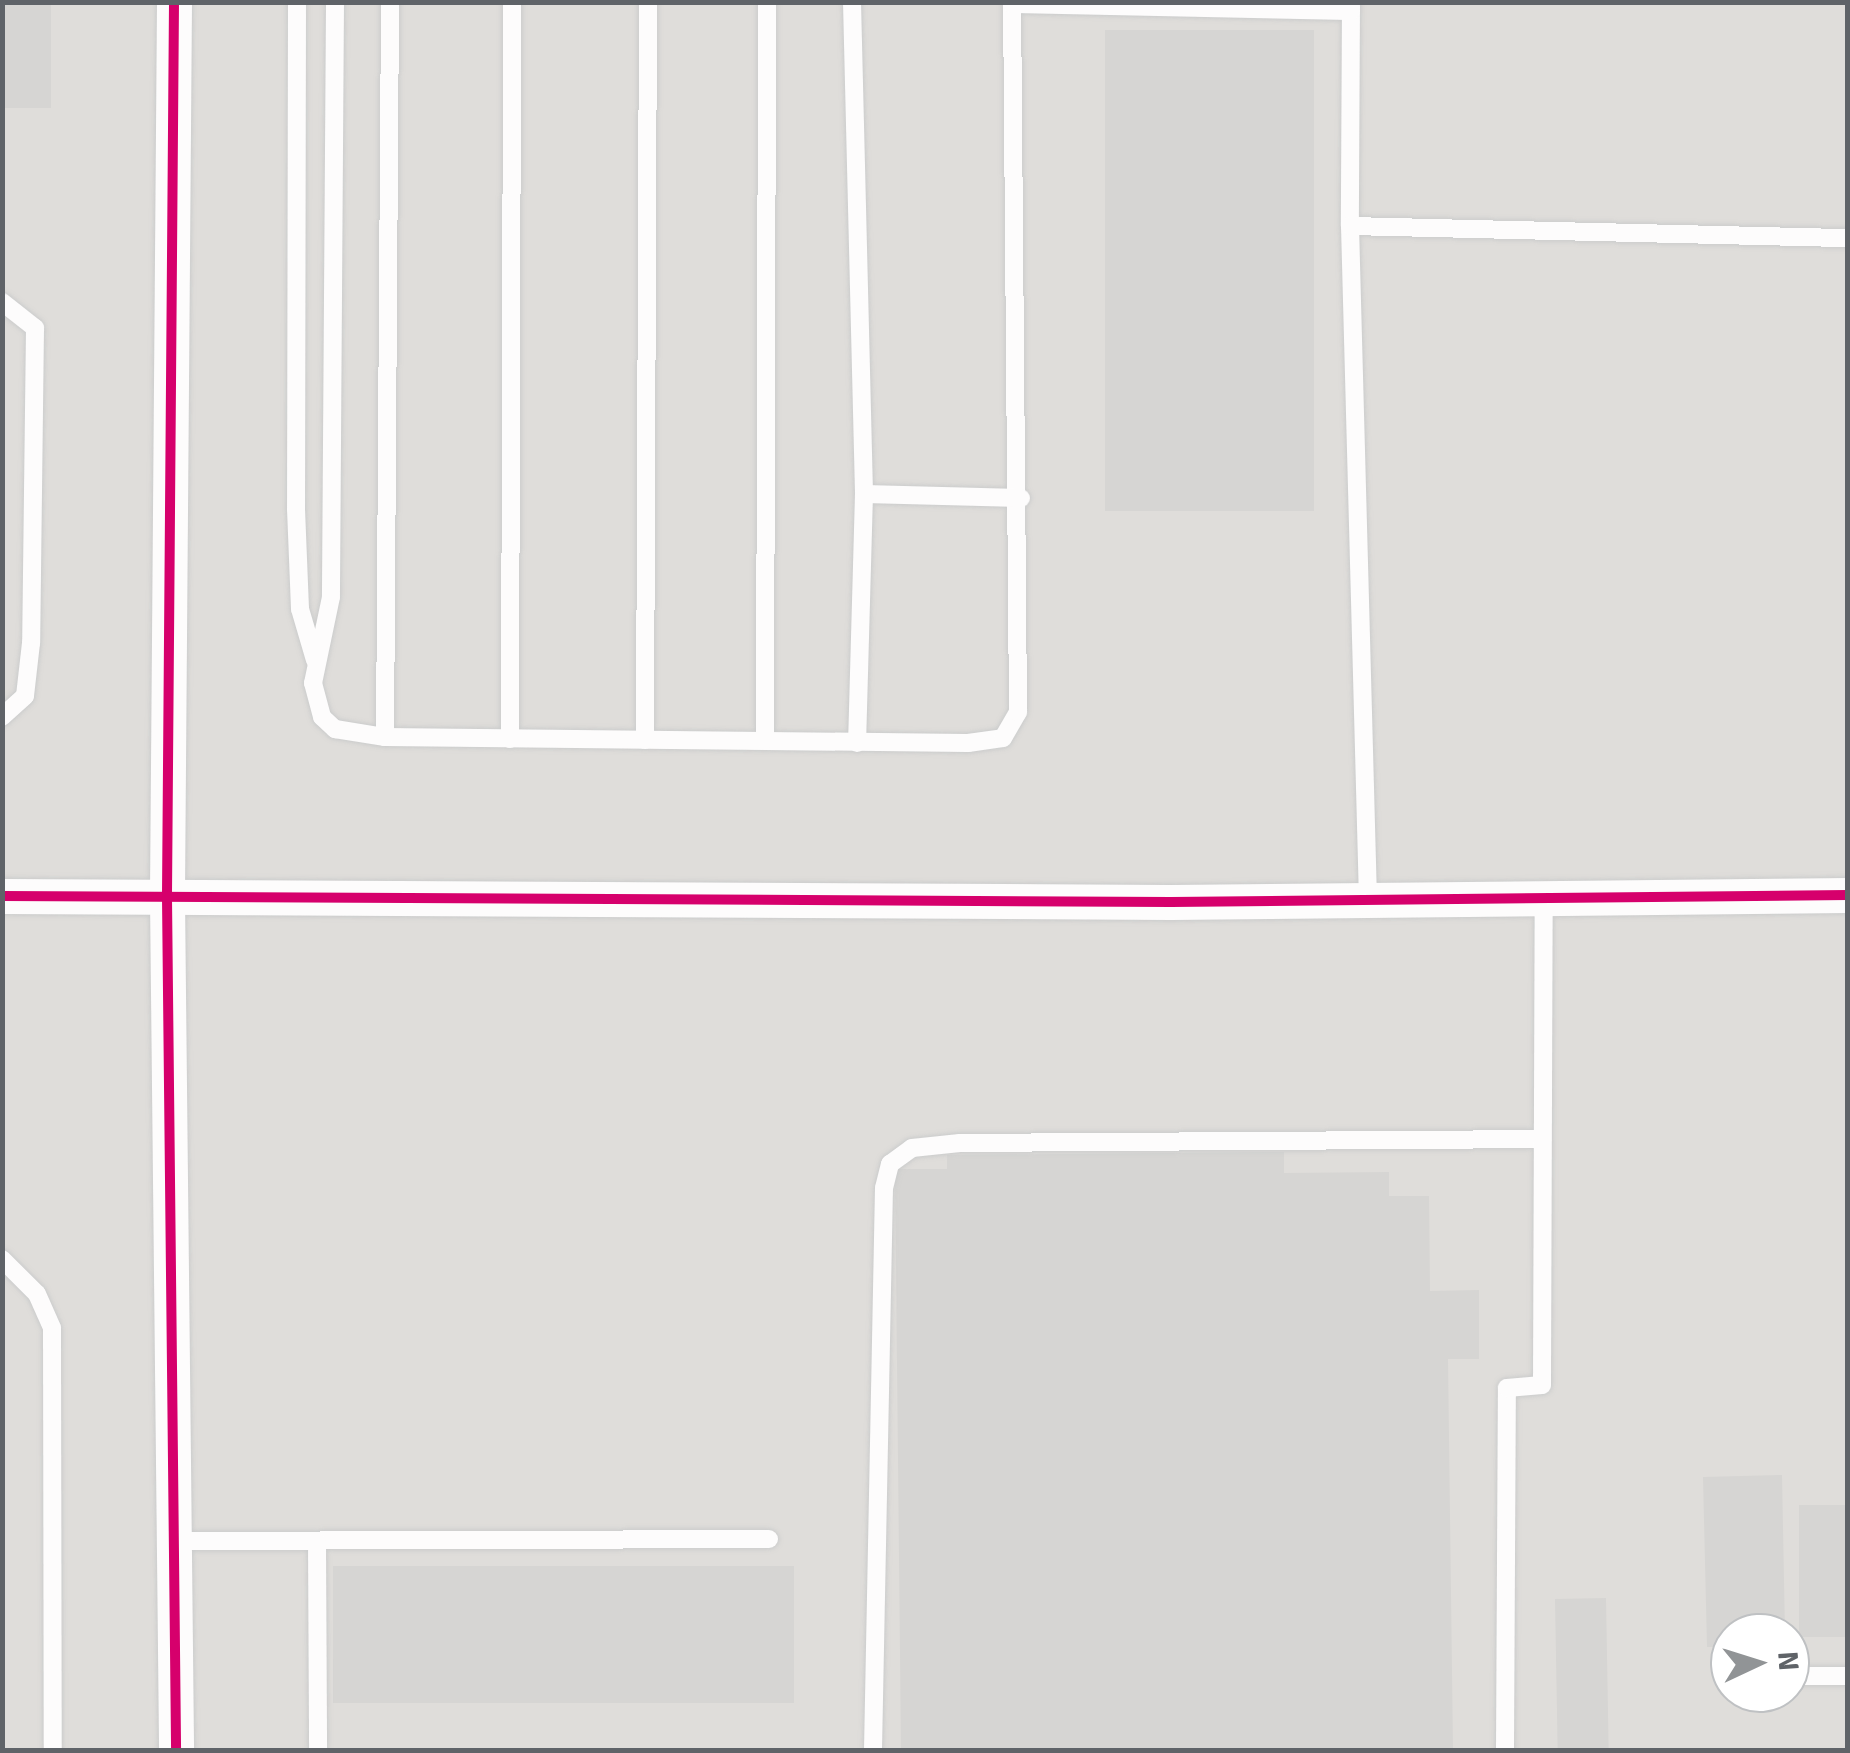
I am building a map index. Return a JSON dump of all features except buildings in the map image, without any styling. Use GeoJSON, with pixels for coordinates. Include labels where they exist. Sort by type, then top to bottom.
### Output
{"type":"FeatureCollection","features":[{"type":"Feature","properties":{"kind":"street"},"geometry":{"type":"LineString","coordinates":[[174,2],[166,898],[176,1750]]}},
{"type":"Feature","properties":{"kind":"street"},"geometry":{"type":"LineString","coordinates":[[2,896],[1368,900],[1848,895]]}},
{"type":"Feature","properties":{"kind":"lane"},"geometry":{"type":"LineString","coordinates":[[297,2],[297,529],[300,609],[315,660],[314,701],[322,717],[335,729],[385,737],[968,743],[1012,732],[1019,694],[1021,498],[1012,3],[1350,7],[1350,226],[1368,900]]}},
{"type":"Feature","properties":{"kind":"lane"},"geometry":{"type":"LineString","coordinates":[[315,660],[324,645],[331,597],[335,2]]}},
{"type":"Feature","properties":{"kind":"lane"},"geometry":{"type":"LineString","coordinates":[[385,737],[390,2]]}},
{"type":"Feature","properties":{"kind":"lane"},"geometry":{"type":"LineString","coordinates":[[510,739],[512,2]]}},
{"type":"Feature","properties":{"kind":"lane"},"geometry":{"type":"LineString","coordinates":[[646,740],[648,2]]}},
{"type":"Feature","properties":{"kind":"lane"},"geometry":{"type":"LineString","coordinates":[[766,740],[767,2]]}},
{"type":"Feature","properties":{"kind":"lane"},"geometry":{"type":"LineString","coordinates":[[852,2],[864,494],[857,742]]}},
{"type":"Feature","properties":{"kind":"lane"},"geometry":{"type":"LineString","coordinates":[[1350,226],[1848,238]]}},
{"type":"Feature","properties":{"kind":"lane"},"geometry":{"type":"LineString","coordinates":[[2,302],[35,328],[31,643],[25,696],[2,717]]}},
{"type":"Feature","properties":{"kind":"lane"},"geometry":{"type":"LineString","coordinates":[[864,494],[1021,498]]}},
{"type":"Feature","properties":{"kind":"lane"},"geometry":{"type":"LineString","coordinates":[[1505,1750],[1507,1388],[1542,1386],[1544,897]]}},
{"type":"Feature","properties":{"kind":"lane"},"geometry":{"type":"LineString","coordinates":[[872,1750],[884,1188],[890,1164],[912,1148],[960,1143],[1542,1138]]}},
{"type":"Feature","properties":{"kind":"lane"},"geometry":{"type":"LineString","coordinates":[[2,1258],[36,1294],[52,1328],[53,1750]]}},
{"type":"Feature","properties":{"kind":"lane"},"geometry":{"type":"LineString","coordinates":[[173,1541],[769,1539]]}},
{"type":"Feature","properties":{"kind":"lane"},"geometry":{"type":"LineString","coordinates":[[317,1542],[318,1750]]}},
{"type":"Feature","properties":{"kind":"lane"},"geometry":{"type":"LineString","coordinates":[[1810,1676],[1848,1676]]}},
{"type":"Feature","properties":{"kind":"shaded area"},"geometry":{"type":"Polygon","coordinates":[[[3,3],[1847,3],[1847,1750],[3,1750],[3,3]]]}},
{"type":"Feature","properties":{"kind":"cycle path"},"geometry":{"type":"LineString","coordinates":[[174,2],[167,898],[176,1750]]}},
{"type":"Feature","properties":{"kind":"cycle path"},"geometry":{"type":"LineString","coordinates":[[2,896],[1171,902],[1848,895]]}}]}
